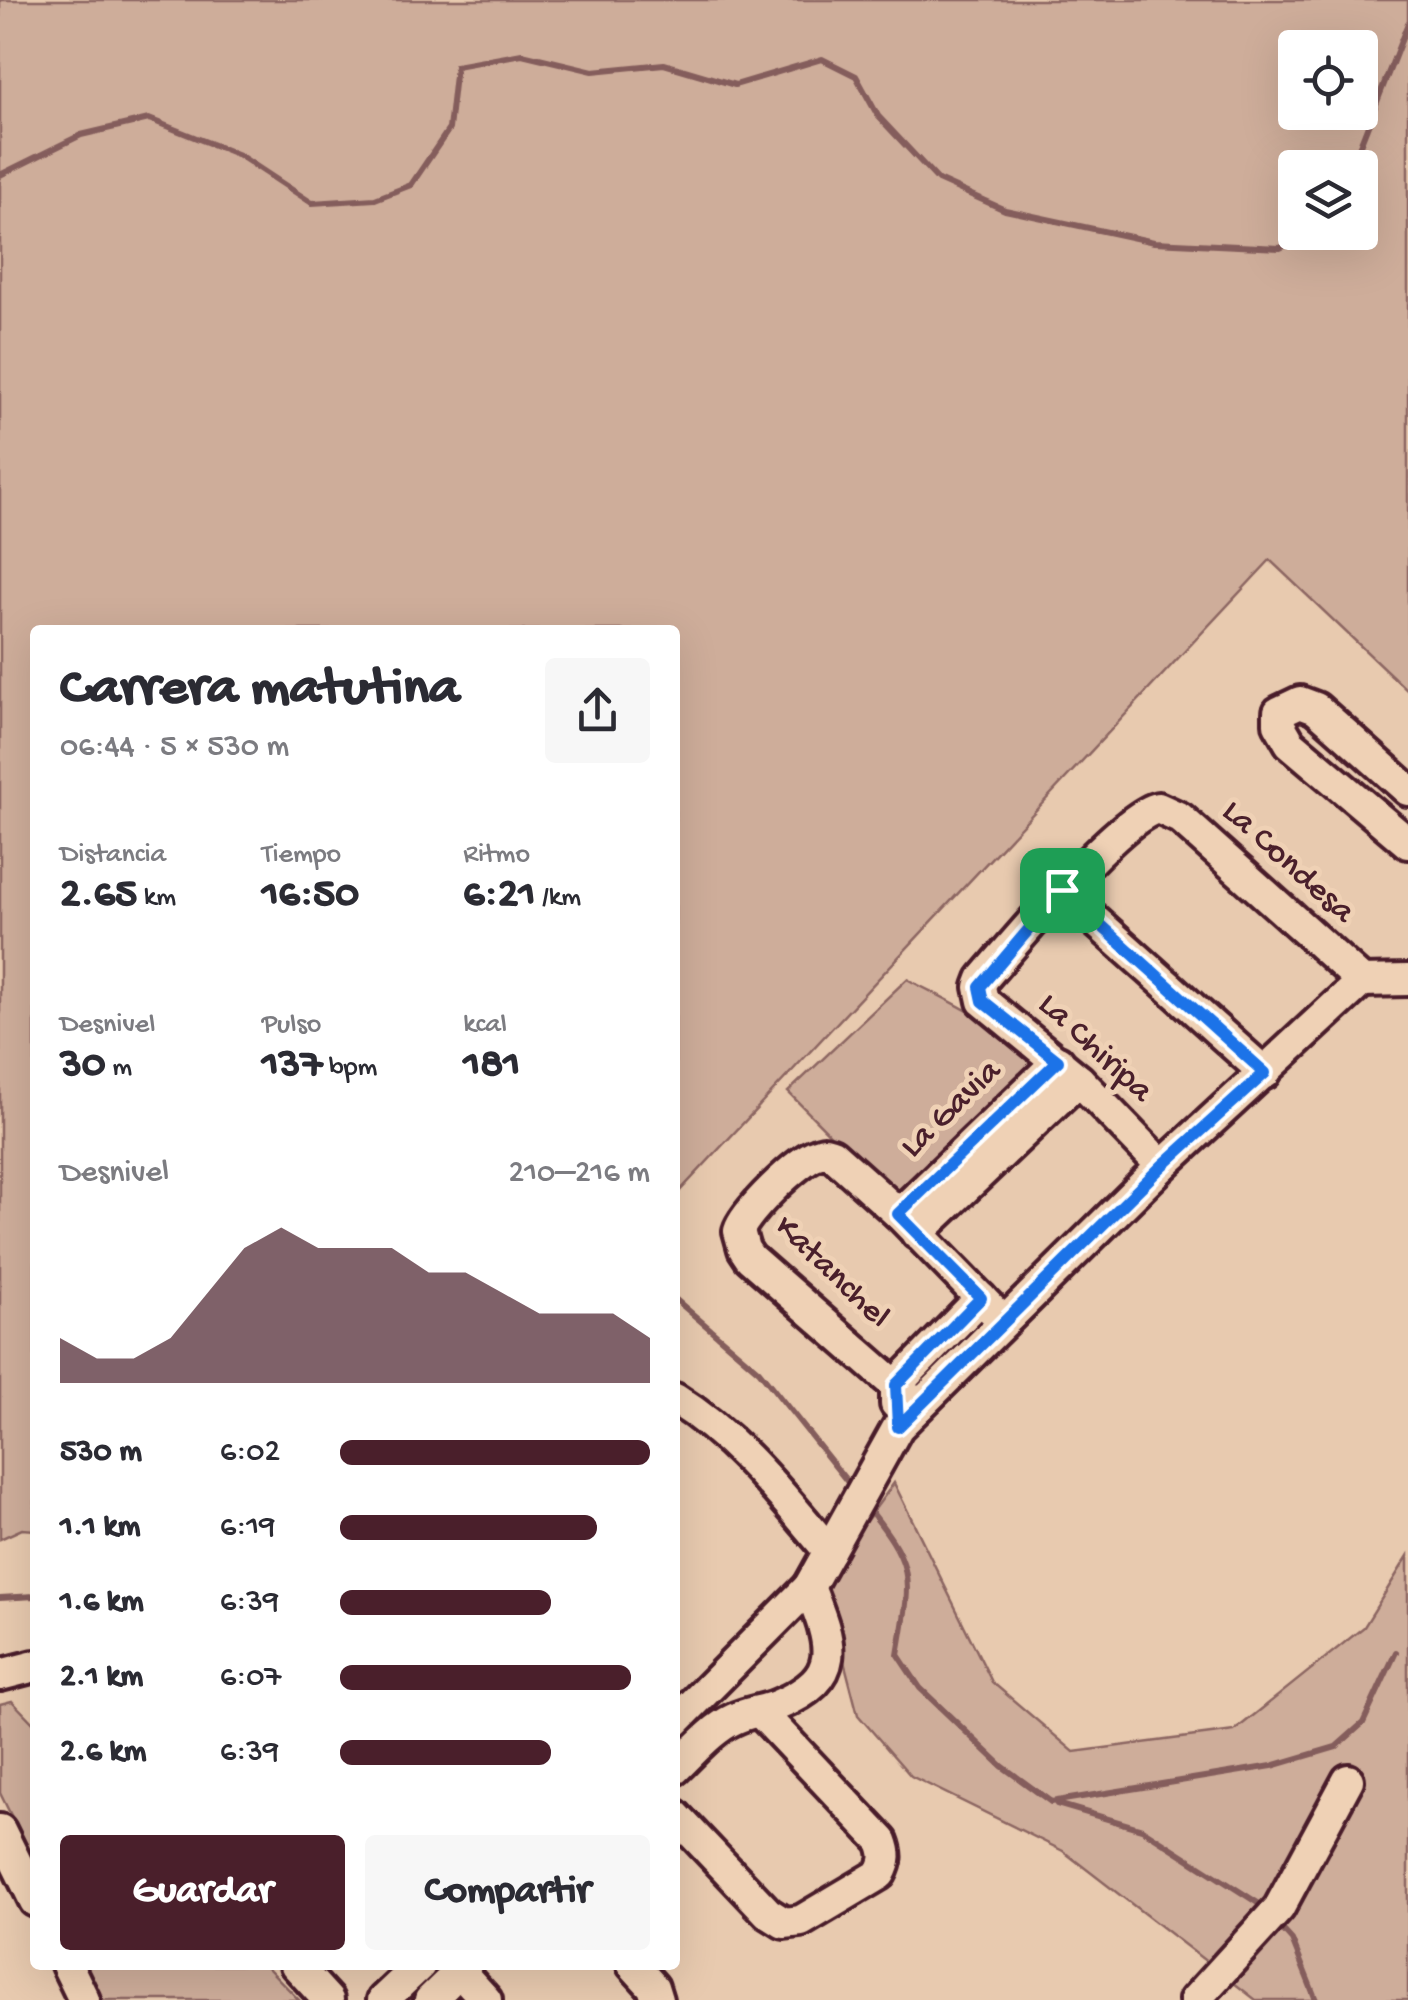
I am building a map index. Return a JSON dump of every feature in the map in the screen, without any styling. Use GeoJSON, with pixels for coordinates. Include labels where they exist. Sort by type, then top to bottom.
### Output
{"type":"FeatureCollection","features":[{"type":"Feature","properties":{"kind":"street"},"geometry":{"type":"LineString","coordinates":[[1408,790],[1316,708],[1300,702],[1279,712],[1279,724],[1290,743],[1408,843]]}},
{"type":"Feature","properties":{"kind":"street","name":"La Condesa"},"geometry":{"type":"LineString","coordinates":[[1062,890],[1137,818],[1158,808],[1167,810],[1195,830],[1362,981]]}},
{"type":"Feature","properties":{"kind":"street"},"geometry":{"type":"LineString","coordinates":[[1062,890],[1265,1073]]}},
{"type":"Feature","properties":{"kind":"street","name":"La Chiripa"},"geometry":{"type":"LineString","coordinates":[[1062,890],[980,987],[983,1001],[1069,1070],[1162,1166]]}},
{"type":"Feature","properties":{"kind":"street"},"geometry":{"type":"LineString","coordinates":[[680,1717],[809,1586],[901,1427],[1003,1321],[1162,1166],[1362,981],[1408,980]]}},
{"type":"Feature","properties":{"kind":"street","name":"La Gavia"},"geometry":{"type":"LineString","coordinates":[[908,1224],[1069,1070]]}},
{"type":"Feature","properties":{"kind":"street","name":"Katanchel"},"geometry":{"type":"LineString","coordinates":[[896,1385],[750,1258],[739,1232],[748,1214],[805,1160],[819,1153],[839,1159],[908,1224]]}},
{"type":"Feature","properties":{"kind":"street"},"geometry":{"type":"LineString","coordinates":[[908,1224],[1003,1321]]}},
{"type":"Feature","properties":{"kind":"street"},"geometry":{"type":"LineString","coordinates":[[901,1427],[896,1385],[981,1298]]}},
{"type":"Feature","properties":{"kind":"street"},"geometry":{"type":"LineString","coordinates":[[680,1403],[756,1464],[829,1551]]}},
{"type":"Feature","properties":{"kind":"street"},"geometry":{"type":"LineString","coordinates":[[680,1764],[726,1723],[760,1712],[812,1686],[828,1664],[828,1640],[809,1586]]}},
{"type":"Feature","properties":{"kind":"street"},"geometry":{"type":"LineString","coordinates":[[680,1821],[768,1913],[784,1922],[801,1921],[880,1874],[886,1864],[882,1841],[760,1712]]}},
{"type":"Feature","properties":{"kind":"street"},"geometry":{"type":"LineString","coordinates":[[1195,2000],[1279,1908],[1348,1780]]}},
{"type":"Feature","properties":{"kind":"street"},"geometry":{"type":"LineString","coordinates":[[0,1830],[30,1891]]}},
{"type":"Feature","properties":{"kind":"street"},"geometry":{"type":"LineString","coordinates":[[69,1970],[84,2000]]}},
{"type":"Feature","properties":{"kind":"street"},"geometry":{"type":"LineString","coordinates":[[301,1970],[328,2000]]}},
{"type":"Feature","properties":{"kind":"street"},"geometry":{"type":"LineString","coordinates":[[384,2000],[415,1970]]}},
{"type":"Feature","properties":{"kind":"street"},"geometry":{"type":"LineString","coordinates":[[430,2000],[457,1970]]}},
{"type":"Feature","properties":{"kind":"street"},"geometry":{"type":"LineString","coordinates":[[462,1970],[486,2000]]}},
{"type":"Feature","properties":{"kind":"street"},"geometry":{"type":"LineString","coordinates":[[637,1970],[653,1988],[657,2000]]}},
{"type":"Feature","properties":{"kind":"shaded area"},"geometry":{"type":"Polygon","coordinates":[[[0,0],[1408,0],[1408,691],[1270,560],[680,1191],[680,625],[30,625],[30,1530],[0,1539],[0,0]]]}},
{"type":"Feature","properties":{"kind":"shaded area"},"geometry":{"type":"Polygon","coordinates":[[[907,979],[999,1030],[1028,1058],[1034,1072],[893,1198],[788,1092],[907,979]]]}},
{"type":"Feature","properties":{"kind":"shaded area"},"geometry":{"type":"Polygon","coordinates":[[[894,1483],[992,1682],[1074,1752],[1234,1731],[1364,1627],[1408,1556],[1408,2000],[1256,2000],[1063,1851],[911,1776],[858,1715],[823,1580],[894,1483]]]}},
{"type":"Feature","properties":{"kind":"shaded area"},"geometry":{"type":"Polygon","coordinates":[[[12,1701],[30,1720],[30,1854],[0,1793],[0,1704],[12,1701]]]}},
{"type":"Feature","properties":{"kind":"shaded area"},"geometry":{"type":"Polygon","coordinates":[[[87,1970],[270,1970],[299,2000],[102,2000],[87,1970]]]}},
{"type":"Feature","properties":{"kind":"waterway"},"geometry":{"type":"LineString","coordinates":[[1358,150],[1408,23]]}},
{"type":"Feature","properties":{"kind":"waterway"},"geometry":{"type":"LineString","coordinates":[[0,175],[81,135],[149,119],[239,155],[312,203],[375,199],[411,185],[449,129],[456,66],[522,54],[593,71],[664,64],[735,85],[822,59],[856,76],[878,116],[938,180],[1005,210],[1154,242],[1278,248]]}},
{"type":"Feature","properties":{"kind":"waterway"},"geometry":{"type":"LineString","coordinates":[[680,1303],[759,1371],[854,1490]]}},
{"type":"Feature","properties":{"kind":"waterway"},"geometry":{"type":"LineString","coordinates":[[865,1504],[894,1543],[906,1574],[906,1607],[898,1655],[920,1688],[1002,1766],[1051,1802],[1272,1766],[1336,1747],[1363,1723],[1396,1652]]}},
{"type":"Feature","properties":{"kind":"waterway"},"geometry":{"type":"LineString","coordinates":[[0,1598],[30,1596]]}},
{"type":"Feature","properties":{"kind":"waterway"},"geometry":{"type":"LineString","coordinates":[[1057,1804],[1142,1829],[1261,1905]]}},
{"type":"Feature","properties":{"kind":"waterway"},"geometry":{"type":"LineString","coordinates":[[1282,1929],[1292,1940],[1316,2000]]}},
{"type":"Feature","properties":{"kind":"route"},"geometry":{"type":"LineString","coordinates":[[1062,890],[1265,1073],[1162,1166],[898,1427],[896,1385],[981,1298],[898,1214],[1058,1061],[983,1001],[980,987],[1062,890]]}}]}
